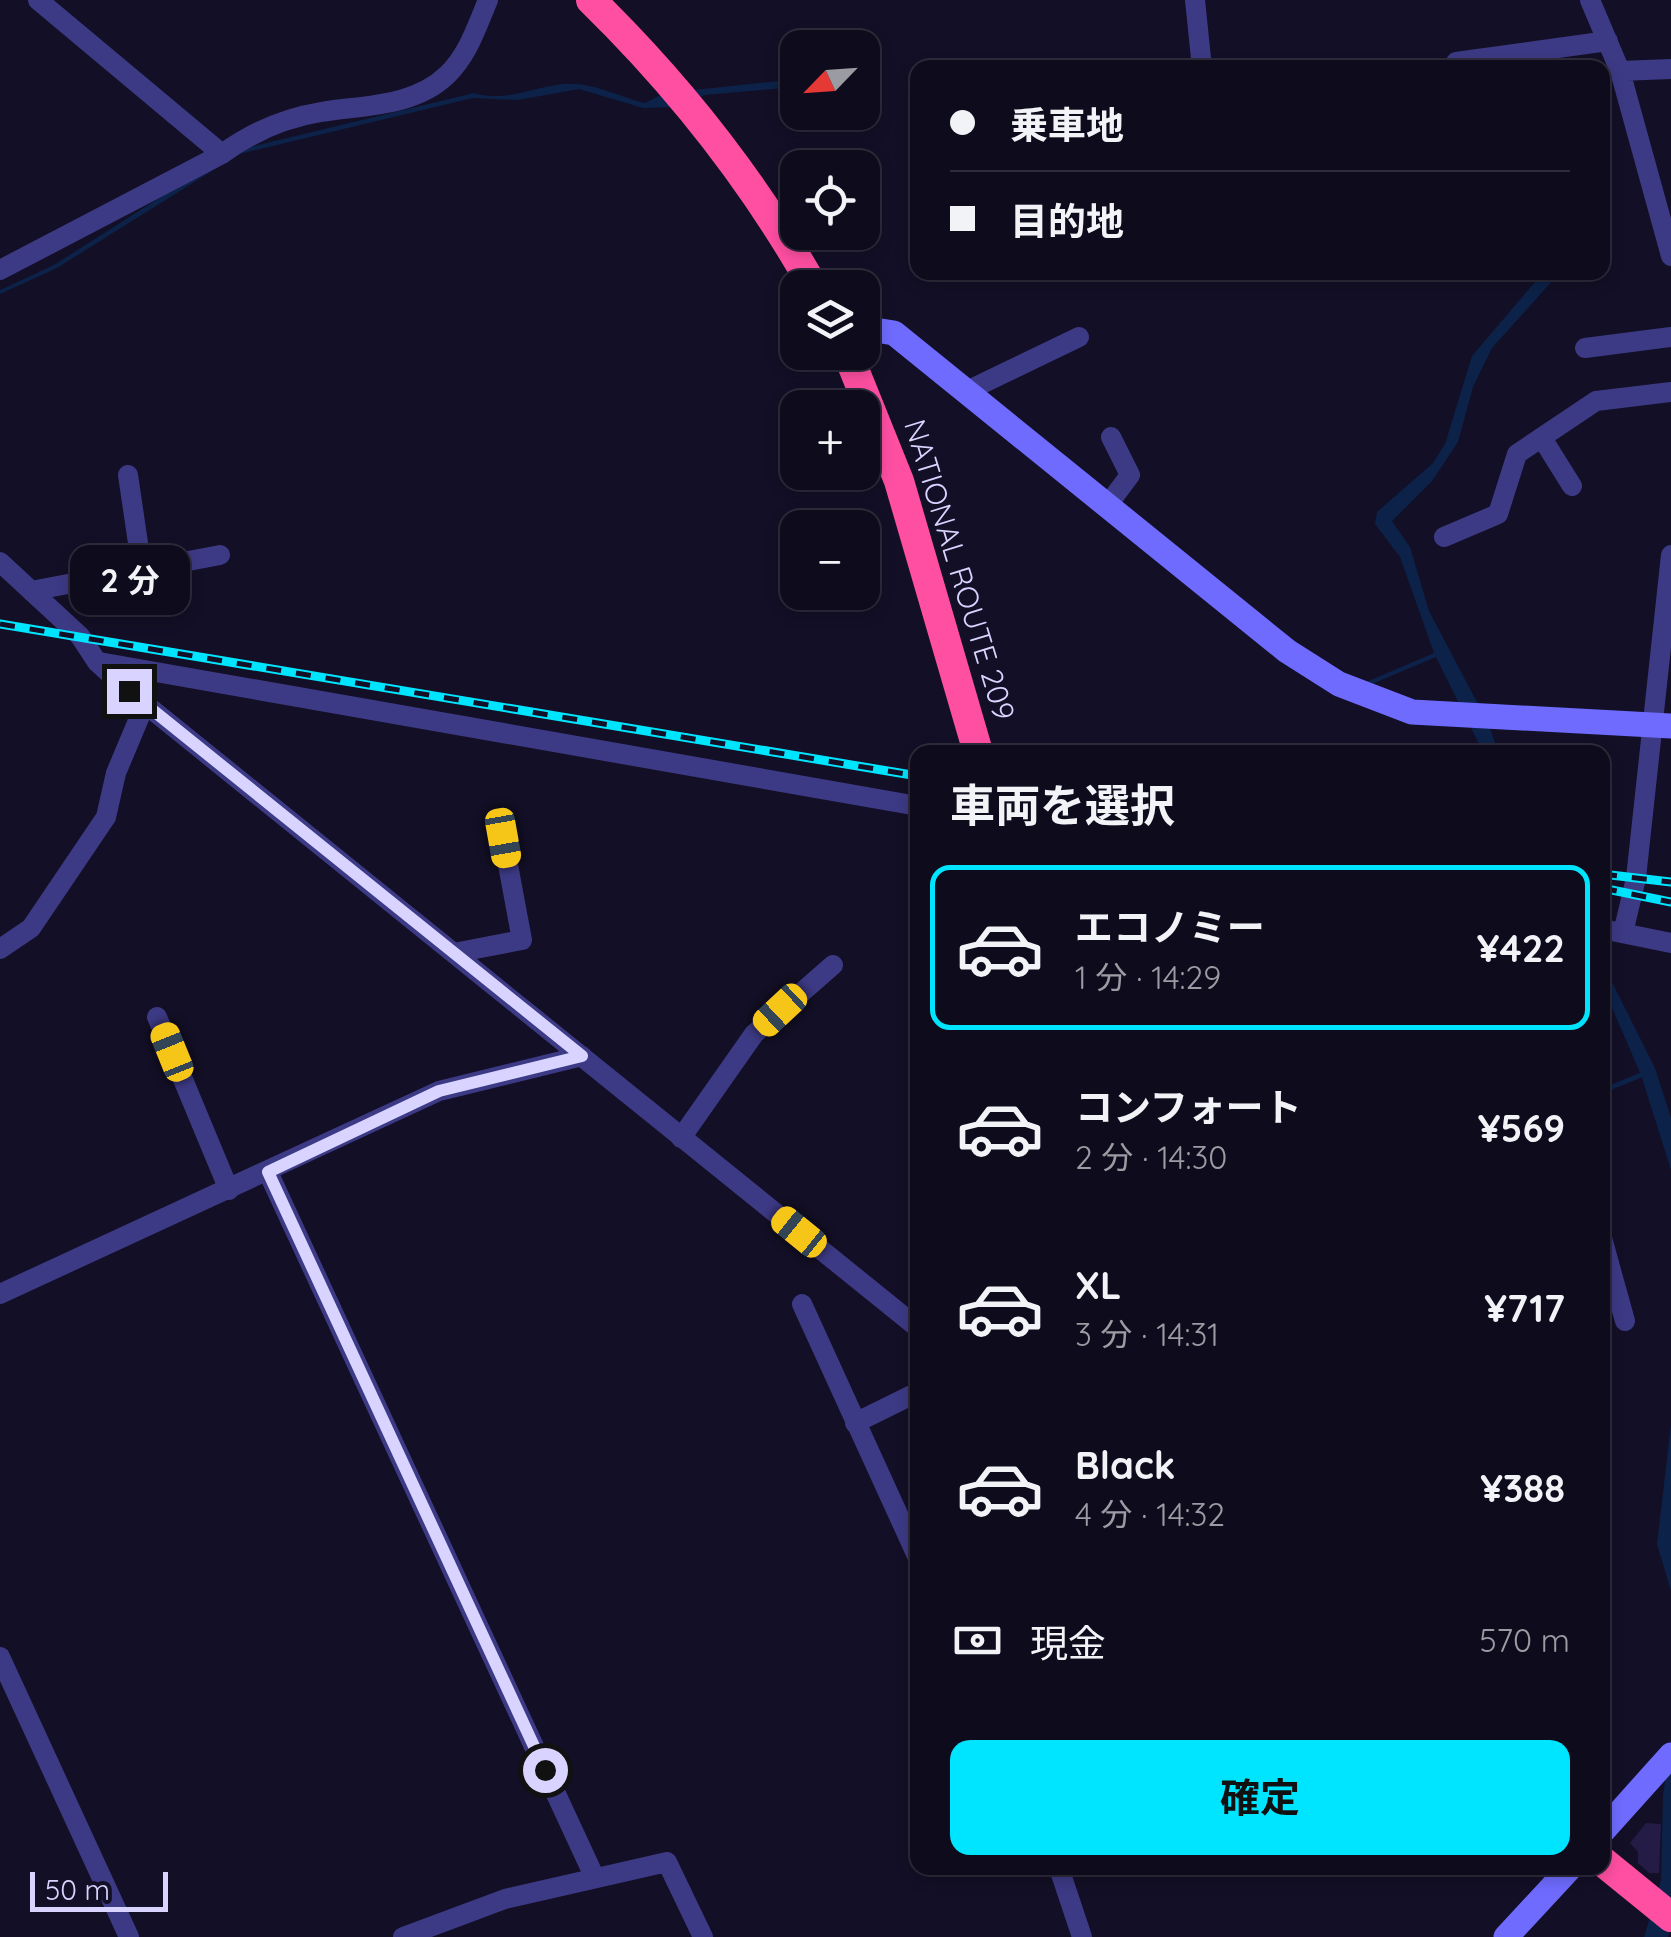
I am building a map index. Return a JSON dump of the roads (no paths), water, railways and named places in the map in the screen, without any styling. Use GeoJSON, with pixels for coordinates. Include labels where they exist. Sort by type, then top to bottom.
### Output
{"type":"FeatureCollection","features":[{"type":"Feature","properties":{"kind":"highway"},"geometry":{"type":"LineString","coordinates":[[591,0],[704,121],[780,228],[804,270]]}},
{"type":"Feature","properties":{"kind":"highway","name":"NATIONAL ROUTE 209"},"geometry":{"type":"LineString","coordinates":[[855,370],[899,481],[976,745]]}},
{"type":"Feature","properties":{"kind":"highway"},"geometry":{"type":"LineString","coordinates":[[1610,1867],[1671,1917]]}},
{"type":"Feature","properties":{"kind":"street"},"geometry":{"type":"LineString","coordinates":[[38,0],[222,154]]}},
{"type":"Feature","properties":{"kind":"street"},"geometry":{"type":"LineString","coordinates":[[0,270],[222,154],[255,130],[319,112],[374,107],[427,89],[460,60],[488,0]]}},
{"type":"Feature","properties":{"kind":"street"},"geometry":{"type":"LineString","coordinates":[[1194,0],[1201,60]]}},
{"type":"Feature","properties":{"kind":"street"},"geometry":{"type":"LineString","coordinates":[[1590,0],[1620,71],[1671,256]]}},
{"type":"Feature","properties":{"kind":"street"},"geometry":{"type":"LineString","coordinates":[[1471,60],[1608,42]]}},
{"type":"Feature","properties":{"kind":"street"},"geometry":{"type":"LineString","coordinates":[[1620,71],[1671,68]]}},
{"type":"Feature","properties":{"kind":"street"},"geometry":{"type":"LineString","coordinates":[[880,331],[894,333],[1287,651],[1339,684],[1412,712],[1662,726]]}},
{"type":"Feature","properties":{"kind":"street"},"geometry":{"type":"LineString","coordinates":[[966,392],[1079,337]]}},
{"type":"Feature","properties":{"kind":"street"},"geometry":{"type":"LineString","coordinates":[[1584,348],[1671,338]]}},
{"type":"Feature","properties":{"kind":"street"},"geometry":{"type":"LineString","coordinates":[[1444,538],[1498,514],[1518,454],[1596,401],[1671,392]]}},
{"type":"Feature","properties":{"kind":"street"},"geometry":{"type":"LineString","coordinates":[[1107,506],[1130,475],[1112,437]]}},
{"type":"Feature","properties":{"kind":"street"},"geometry":{"type":"LineString","coordinates":[[1542,438],[1572,486]]}},
{"type":"Feature","properties":{"kind":"street"},"geometry":{"type":"LineString","coordinates":[[128,476],[142,570]]}},
{"type":"Feature","properties":{"kind":"street"},"geometry":{"type":"LineString","coordinates":[[31,591],[220,554]]}},
{"type":"Feature","properties":{"kind":"street"},"geometry":{"type":"LineString","coordinates":[[1671,555],[1662,726],[1636,878],[1613,931],[1671,942]]}},
{"type":"Feature","properties":{"kind":"street"},"geometry":{"type":"LineString","coordinates":[[0,562],[80,636],[98,662],[145,704],[910,1322]]}},
{"type":"Feature","properties":{"kind":"street"},"geometry":{"type":"LineString","coordinates":[[98,662],[910,805]]}},
{"type":"Feature","properties":{"kind":"street"},"geometry":{"type":"LineString","coordinates":[[0,949],[31,928],[106,817],[116,772],[145,704]]}},
{"type":"Feature","properties":{"kind":"street"},"geometry":{"type":"LineString","coordinates":[[454,953],[522,940],[503,838]]}},
{"type":"Feature","properties":{"kind":"street"},"geometry":{"type":"LineString","coordinates":[[680,1138],[754,1034],[832,966]]}},
{"type":"Feature","properties":{"kind":"street"},"geometry":{"type":"LineString","coordinates":[[158,1017],[229,1190]]}},
{"type":"Feature","properties":{"kind":"street"},"geometry":{"type":"LineString","coordinates":[[0,1294],[439,1091],[582,1056]]}},
{"type":"Feature","properties":{"kind":"street"},"geometry":{"type":"LineString","coordinates":[[268,1172],[594,1876]]}},
{"type":"Feature","properties":{"kind":"street"},"geometry":{"type":"LineString","coordinates":[[1610,1267],[1625,1321]]}},
{"type":"Feature","properties":{"kind":"street"},"geometry":{"type":"LineString","coordinates":[[802,1304],[910,1541]]}},
{"type":"Feature","properties":{"kind":"street"},"geometry":{"type":"LineString","coordinates":[[856,1423],[910,1396]]}},
{"type":"Feature","properties":{"kind":"street"},"geometry":{"type":"LineString","coordinates":[[0,1657],[128,1937]]}},
{"type":"Feature","properties":{"kind":"street"},"geometry":{"type":"LineString","coordinates":[[1610,1823],[1671,1755]]}},
{"type":"Feature","properties":{"kind":"street"},"geometry":{"type":"LineString","coordinates":[[403,1937],[443,1929],[594,1876],[667,1862],[703,1937]]}},
{"type":"Feature","properties":{"kind":"street"},"geometry":{"type":"LineString","coordinates":[[1062,1875],[1082,1937]]}},
{"type":"Feature","properties":{"kind":"street"},"geometry":{"type":"LineString","coordinates":[[1506,1937],[1564,1875]]}},
{"type":"Feature","properties":{"kind":"water"},"geometry":{"type":"Polygon","coordinates":[[[780,81],[780,88],[705,95],[676,107],[643,108],[579,89],[518,100],[473,98],[239,154],[57,268],[0,294],[0,290],[54,265],[233,151],[474,93],[500,96],[576,84],[645,103],[665,93],[780,81]]]}},
{"type":"Feature","properties":{"kind":"water"},"geometry":{"type":"Polygon","coordinates":[[[1553,280],[1492,348],[1473,387],[1458,442],[1432,481],[1392,521],[1410,547],[1429,611],[1496,745],[1480,745],[1436,657],[1372,684],[1366,682],[1434,653],[1400,557],[1375,524],[1377,512],[1433,463],[1445,444],[1472,356],[1535,282],[1553,280]]]}},
{"type":"Feature","properties":{"kind":"water"},"geometry":{"type":"Polygon","coordinates":[[[1610,978],[1655,1068],[1671,1118],[1671,1170],[1641,1075],[1610,1003],[1610,978]]]}},
{"type":"Feature","properties":{"kind":"water"},"geometry":{"type":"Polygon","coordinates":[[[1671,1424],[1671,1591],[1657,1544],[1671,1424]]]}},
{"type":"Feature","properties":{"kind":"water"},"geometry":{"type":"Polygon","coordinates":[[[1671,1742],[1671,1930],[1668,1937],[1644,1937],[1661,1880],[1663,1795],[1671,1742]]]}},
{"type":"Feature","properties":{"kind":"waterway"},"geometry":{"type":"LineString","coordinates":[[1610,1088],[1641,1075]]}},
{"type":"Feature","properties":{"kind":"railway"},"geometry":{"type":"LineString","coordinates":[[0,624],[910,775]]}},
{"type":"Feature","properties":{"kind":"railway"},"geometry":{"type":"LineString","coordinates":[[1610,875],[1671,882]]}},
{"type":"Feature","properties":{"kind":"railway"},"geometry":{"type":"LineString","coordinates":[[1610,890],[1671,902]]}}]}
